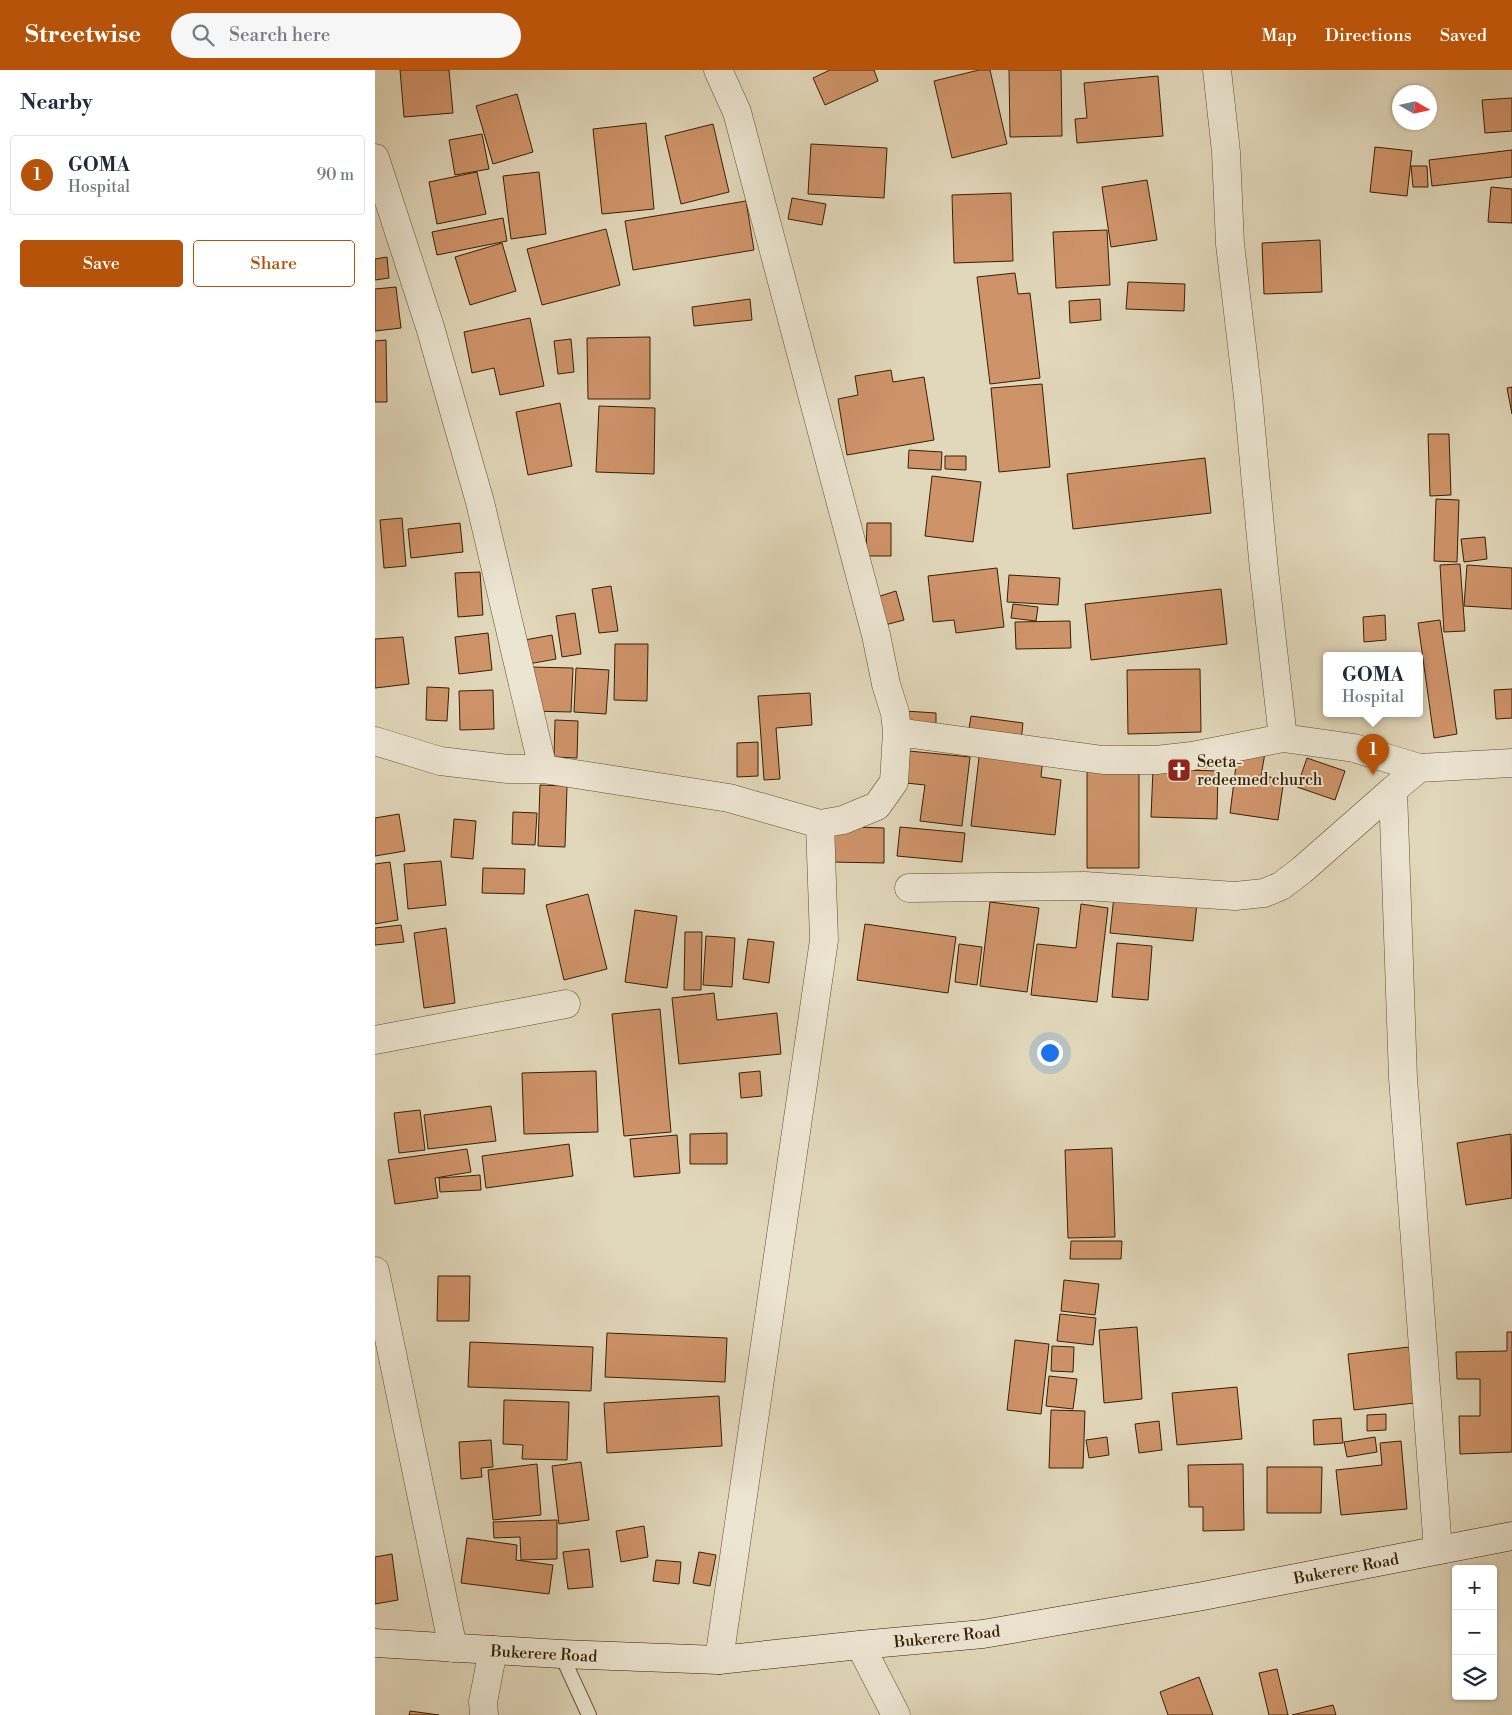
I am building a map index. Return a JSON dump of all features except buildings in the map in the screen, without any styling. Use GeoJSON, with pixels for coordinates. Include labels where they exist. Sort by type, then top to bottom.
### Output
{"type":"FeatureCollection","features":[{"type":"Feature","properties":{"kind":"street"},"geometry":{"type":"LineString","coordinates":[[375,741],[440,761],[508,769],[543,769],[729,798],[820,824],[843,820],[877,806],[894,782],[897,732],[895,713],[886,684],[876,635],[737,112],[718,70]]}},
{"type":"Feature","properties":{"kind":"street"},"geometry":{"type":"LineString","coordinates":[[1217,70],[1226,152],[1230,244],[1248,397],[1264,570],[1283,738]]}},
{"type":"Feature","properties":{"kind":"street"},"geometry":{"type":"LineString","coordinates":[[375,158],[430,327],[480,502],[543,769]]}},
{"type":"Feature","properties":{"kind":"street"},"geometry":{"type":"LineString","coordinates":[[897,732],[1103,760],[1156,760],[1192,756],[1283,738],[1354,748],[1419,768],[1512,763]]}},
{"type":"Feature","properties":{"kind":"street"},"geometry":{"type":"LineString","coordinates":[[909,888],[1085,886],[1235,896],[1264,893],[1281,886],[1302,870],[1419,768]]}},
{"type":"Feature","properties":{"kind":"street"},"geometry":{"type":"LineString","coordinates":[[1393,790],[1403,1078],[1438,1550]]}},
{"type":"Feature","properties":{"kind":"street"},"geometry":{"type":"LineString","coordinates":[[719,1660],[824,940],[820,824]]}},
{"type":"Feature","properties":{"kind":"street"},"geometry":{"type":"LineString","coordinates":[[375,1040],[566,1004]]}},
{"type":"Feature","properties":{"kind":"street"},"geometry":{"type":"LineString","coordinates":[[375,1271],[453,1648]]}},
{"type":"Feature","properties":{"kind":"street","name":"Bukerere Road"},"geometry":{"type":"LineString","coordinates":[[375,1643],[561,1654],[719,1660],[861,1644],[983,1634],[1203,1596],[1512,1536]]}},
{"type":"Feature","properties":{"kind":"street"},"geometry":{"type":"LineString","coordinates":[[861,1644],[896,1715]]}},
{"type":"Feature","properties":{"kind":"street"},"geometry":{"type":"LineString","coordinates":[[485,1715],[483,1702],[493,1650]]}},
{"type":"Feature","properties":{"kind":"lane"},"geometry":{"type":"LineString","coordinates":[[561,1654],[589,1715]]}},
{"type":"Feature","properties":{"kind":"place","name":"Seeta- redeemed church"},"geometry":{"type":"Point","coordinates":[1179,770]}},
{"type":"Feature","properties":{"kind":"place","name":"GOMA"},"geometry":{"type":"Point","coordinates":[1373,775]}}]}
